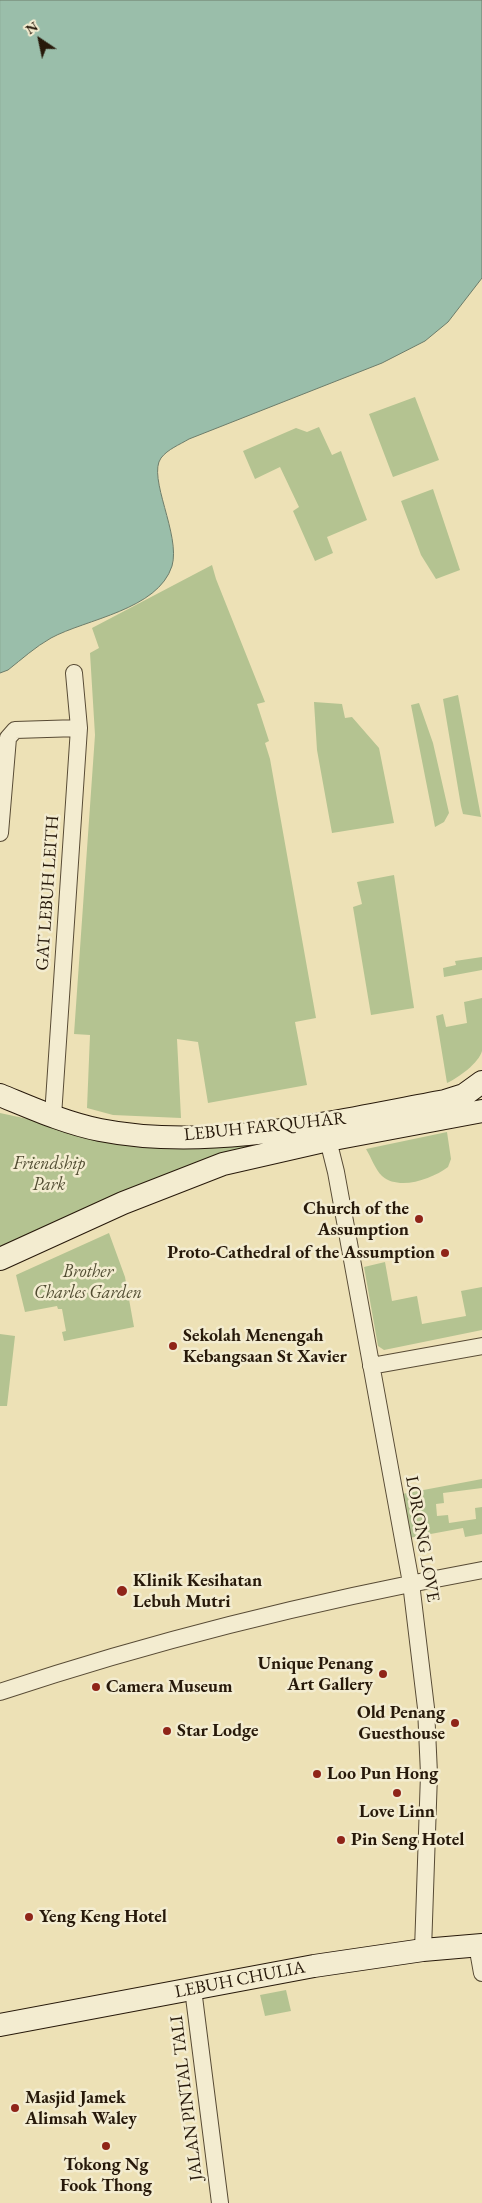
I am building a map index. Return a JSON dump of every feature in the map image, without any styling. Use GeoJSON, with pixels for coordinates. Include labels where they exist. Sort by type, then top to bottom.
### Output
{"type":"FeatureCollection","features":[{"type":"Feature","properties":{"kind":"main road","name":"LEBUH FARQUHAR"},"geometry":{"type":"LineString","coordinates":[[0,1095],[53,1116],[100,1130],[148,1136],[194,1137],[318,1124],[444,1101],[464,1095],[482,1082]]}},
{"type":"Feature","properties":{"kind":"main road","name":"LEBUH FARQUHAR"},"geometry":{"type":"LineString","coordinates":[[0,1259],[123,1203],[223,1164],[328,1140],[482,1111]]}},
{"type":"Feature","properties":{"kind":"main road","name":"LEBUH CHULIA"},"geometry":{"type":"LineString","coordinates":[[0,2025],[314,1966],[423,1950],[479,1945]]}},
{"type":"Feature","properties":{"kind":"street","name":"GAT LEBUH LEITH"},"geometry":{"type":"LineString","coordinates":[[53,1116],[79,728],[74,673]]}},
{"type":"Feature","properties":{"kind":"street"},"geometry":{"type":"LineString","coordinates":[[0,833],[8,738],[15,730],[79,728]]}},
{"type":"Feature","properties":{"kind":"street","name":"LORONG LOVE"},"geometry":{"type":"LineString","coordinates":[[328,1140],[336,1172],[411,1583],[428,1736],[428,1830],[423,1950]]}},
{"type":"Feature","properties":{"kind":"street"},"geometry":{"type":"LineString","coordinates":[[371,1366],[482,1346]]}},
{"type":"Feature","properties":{"kind":"street"},"geometry":{"type":"LineString","coordinates":[[0,1692],[80,1665],[176,1638],[411,1583],[482,1570]]}},
{"type":"Feature","properties":{"kind":"street"},"geometry":{"type":"LineString","coordinates":[[479,1945],[482,1973]]}},
{"type":"Feature","properties":{"kind":"street","name":"JALAN PINTAL TALI"},"geometry":{"type":"LineString","coordinates":[[193,1989],[220,2203]]}},
{"type":"Feature","properties":{"kind":"green space"},"geometry":{"type":"Polygon","coordinates":[[[415,397],[439,460],[393,477],[369,414],[415,397]]]}},
{"type":"Feature","properties":{"kind":"green space"},"geometry":{"type":"Polygon","coordinates":[[[319,427],[332,455],[341,451],[367,520],[327,537],[333,553],[315,561],[293,511],[299,507],[280,467],[255,479],[243,451],[296,428],[307,432],[319,427]]]}},
{"type":"Feature","properties":{"kind":"green space"},"geometry":{"type":"Polygon","coordinates":[[[433,489],[460,570],[436,579],[421,555],[401,501],[433,489]]]}},
{"type":"Feature","properties":{"kind":"green space"},"geometry":{"type":"Polygon","coordinates":[[[212,565],[265,702],[257,704],[269,741],[265,743],[270,759],[316,1018],[295,1022],[307,1085],[208,1103],[198,1042],[177,1039],[181,1118],[113,1115],[87,1108],[90,1035],[74,1034],[95,735],[90,653],[99,648],[92,628],[212,565]]]}},
{"type":"Feature","properties":{"kind":"green space"},"geometry":{"type":"Polygon","coordinates":[[[458,695],[481,817],[463,814],[461,806],[443,699],[458,695]]]}},
{"type":"Feature","properties":{"kind":"green space"},"geometry":{"type":"Polygon","coordinates":[[[314,702],[342,704],[345,718],[352,717],[379,748],[394,823],[332,833],[317,750],[314,702]]]}},
{"type":"Feature","properties":{"kind":"green space"},"geometry":{"type":"Polygon","coordinates":[[[419,703],[433,743],[449,813],[444,822],[435,827],[411,705],[419,703]]]}},
{"type":"Feature","properties":{"kind":"green space"},"geometry":{"type":"Polygon","coordinates":[[[394,875],[414,1008],[371,1015],[353,907],[362,904],[357,882],[394,875]]]}},
{"type":"Feature","properties":{"kind":"green space"},"geometry":{"type":"Polygon","coordinates":[[[482,957],[482,970],[444,977],[443,968],[456,965],[455,961],[482,957]]]}},
{"type":"Feature","properties":{"kind":"green space"},"geometry":{"type":"Polygon","coordinates":[[[482,998],[482,1051],[480,1056],[462,1074],[447,1083],[436,1016],[443,1014],[446,1027],[467,1023],[464,1002],[482,998]]]}},
{"type":"Feature","properties":{"kind":"green space","name":"Friendship Park"},"geometry":{"type":"Polygon","coordinates":[[[0,1113],[51,1124],[282,1140],[0,1250],[0,1113]]]}},
{"type":"Feature","properties":{"kind":"green space"},"geometry":{"type":"Polygon","coordinates":[[[447,1132],[451,1159],[448,1167],[433,1176],[415,1182],[397,1183],[382,1176],[366,1149],[447,1132]]]}},
{"type":"Feature","properties":{"kind":"green space","name":"Brother Charles Garden"},"geometry":{"type":"Polygon","coordinates":[[[109,1233],[125,1277],[134,1327],[64,1341],[62,1332],[66,1331],[62,1309],[58,1309],[57,1306],[25,1312],[16,1275],[109,1233]]]}},
{"type":"Feature","properties":{"kind":"green space"},"geometry":{"type":"Polygon","coordinates":[[[385,1262],[392,1301],[417,1296],[422,1324],[466,1316],[461,1291],[482,1287],[482,1330],[384,1350],[378,1346],[364,1267],[385,1262]]]}},
{"type":"Feature","properties":{"kind":"green space"},"geometry":{"type":"Polygon","coordinates":[[[0,1334],[15,1336],[7,1406],[0,1406],[0,1334]]]}},
{"type":"Feature","properties":{"kind":"green space"},"geometry":{"type":"Polygon","coordinates":[[[482,1479],[482,1488],[443,1493],[444,1503],[436,1504],[437,1516],[448,1515],[449,1523],[476,1519],[475,1508],[482,1507],[482,1534],[465,1537],[463,1528],[409,1538],[402,1494],[482,1479]]]}},
{"type":"Feature","properties":{"kind":"green space"},"geometry":{"type":"Polygon","coordinates":[[[286,1990],[291,2011],[265,2016],[260,1995],[286,1990]]]}},
{"type":"Feature","properties":{"kind":"shaded area"},"geometry":{"type":"Polygon","coordinates":[[[0,0],[482,0],[482,278],[448,322],[425,341],[382,363],[189,439],[167,452],[161,458],[158,467],[158,479],[174,553],[172,566],[164,581],[152,593],[137,603],[51,638],[8,670],[0,673],[0,0]]]}},
{"type":"Feature","properties":{"kind":"place","name":"Church of the Assumption"},"geometry":{"type":"Point","coordinates":[419,1219]}},
{"type":"Feature","properties":{"kind":"place","name":"Proto-Cathedral of the Assumption"},"geometry":{"type":"Point","coordinates":[445,1253]}},
{"type":"Feature","properties":{"kind":"place","name":"Sekolah Menengah Kebangsaan St Xavier"},"geometry":{"type":"Point","coordinates":[173,1346]}},
{"type":"Feature","properties":{"kind":"place","name":"Klinik Kesihatan Lebuh Mutri"},"geometry":{"type":"Point","coordinates":[122,1591]}},
{"type":"Feature","properties":{"kind":"place","name":"Unique Penang Art Gallery"},"geometry":{"type":"Point","coordinates":[383,1674]}},
{"type":"Feature","properties":{"kind":"place","name":"Camera Museum"},"geometry":{"type":"Point","coordinates":[96,1687]}},
{"type":"Feature","properties":{"kind":"place","name":"Old Penang Guesthouse"},"geometry":{"type":"Point","coordinates":[455,1723]}},
{"type":"Feature","properties":{"kind":"place","name":"Star Lodge"},"geometry":{"type":"Point","coordinates":[167,1731]}},
{"type":"Feature","properties":{"kind":"place","name":"Loo Pun Hong"},"geometry":{"type":"Point","coordinates":[317,1774]}},
{"type":"Feature","properties":{"kind":"place","name":"Love Linn"},"geometry":{"type":"Point","coordinates":[397,1793]}},
{"type":"Feature","properties":{"kind":"place","name":"Pin Seng Hotel"},"geometry":{"type":"Point","coordinates":[341,1840]}},
{"type":"Feature","properties":{"kind":"place","name":"Yeng Keng Hotel"},"geometry":{"type":"Point","coordinates":[29,1917]}},
{"type":"Feature","properties":{"kind":"place","name":"Masjid Jamek Alimsah Waley"},"geometry":{"type":"Point","coordinates":[15,2108]}},
{"type":"Feature","properties":{"kind":"place","name":"Tokong Ng Fook Thong"},"geometry":{"type":"Point","coordinates":[106,2146]}}]}
